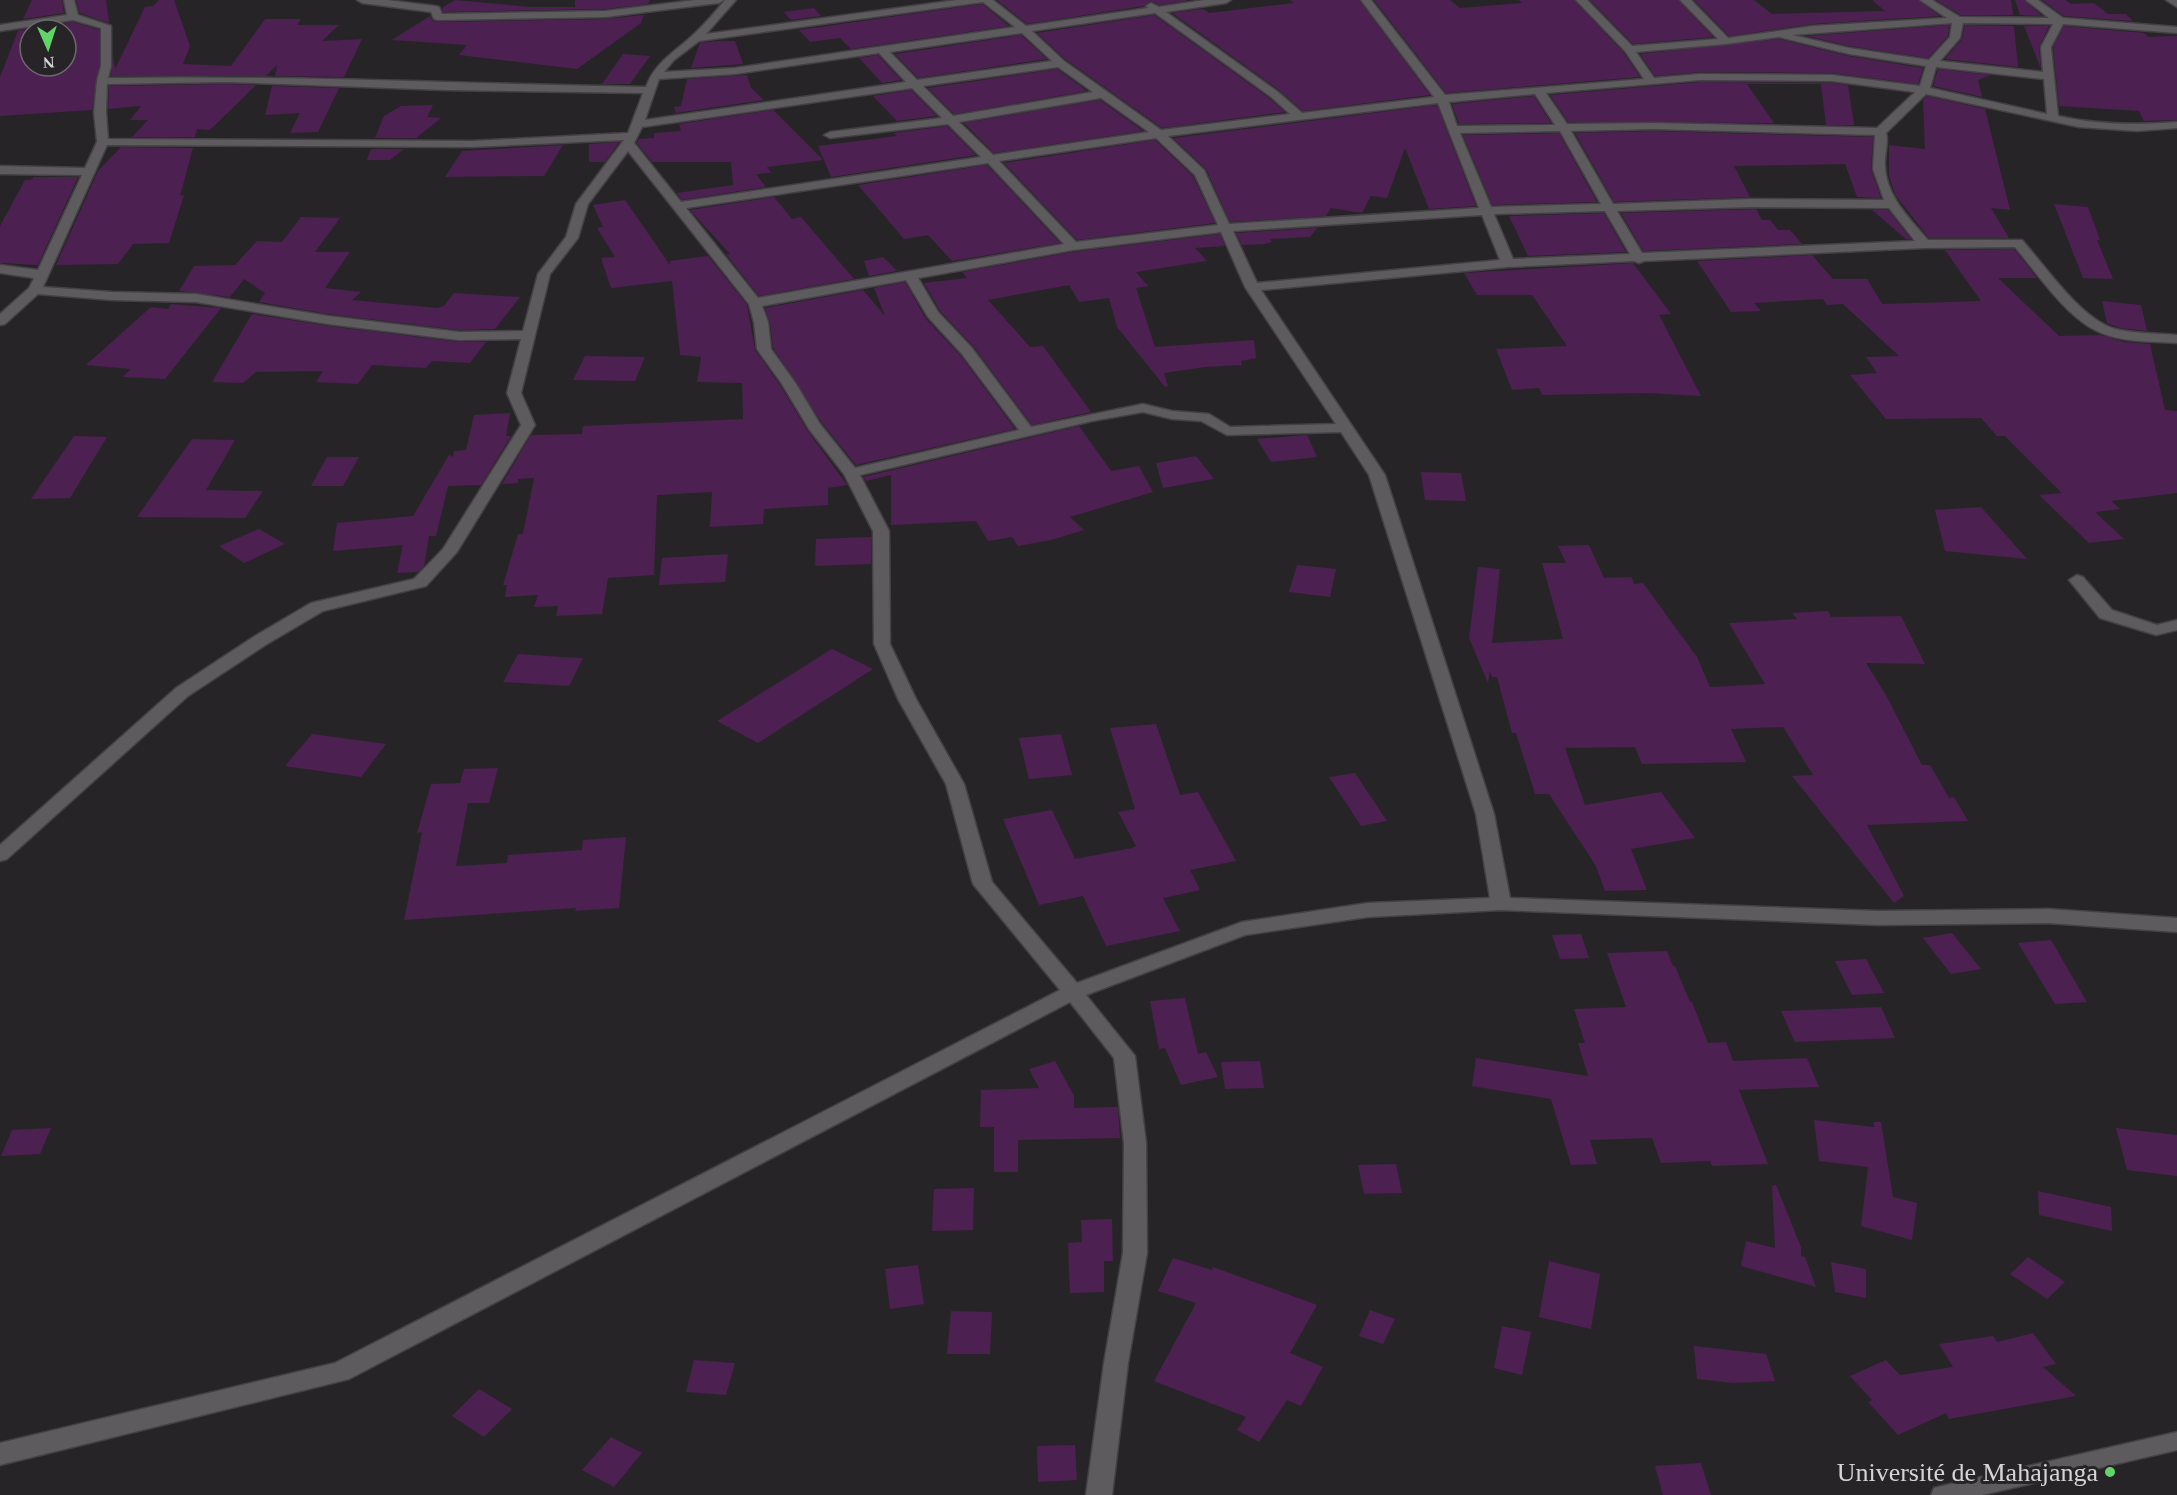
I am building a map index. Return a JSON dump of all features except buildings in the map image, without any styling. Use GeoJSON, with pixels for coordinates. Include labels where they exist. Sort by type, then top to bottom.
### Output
{"type":"FeatureCollection","features":[{"type":"Feature","properties":{"kind":"street"},"geometry":{"type":"LineString","coordinates":[[69,0],[74,16]]}},
{"type":"Feature","properties":{"kind":"street"},"geometry":{"type":"LineString","coordinates":[[362,0],[435,9],[438,17],[606,14],[719,0]]}},
{"type":"Feature","properties":{"kind":"street"},"geometry":{"type":"LineString","coordinates":[[0,855],[182,692],[261,640],[317,607],[420,583],[448,552],[528,425],[514,393],[544,274],[572,238],[582,204],[632,134],[652,83],[670,58],[696,38],[731,0]]}},
{"type":"Feature","properties":{"kind":"street"},"geometry":{"type":"LineString","coordinates":[[696,38],[980,0]]}},
{"type":"Feature","properties":{"kind":"street"},"geometry":{"type":"LineString","coordinates":[[987,0],[1025,30],[1060,63],[1160,134],[1200,172],[1252,287],[1377,475],[1485,814],[1500,904]]}},
{"type":"Feature","properties":{"kind":"street"},"geometry":{"type":"LineString","coordinates":[[1144,0],[1274,94],[1301,118]]}},
{"type":"Feature","properties":{"kind":"street"},"geometry":{"type":"LineString","coordinates":[[102,81],[238,79],[446,87],[652,83],[1226,0]]}},
{"type":"Feature","properties":{"kind":"street"},"geometry":{"type":"LineString","coordinates":[[1366,0],[1443,99],[1453,130],[1508,263]]}},
{"type":"Feature","properties":{"kind":"street"},"geometry":{"type":"LineString","coordinates":[[1581,0],[1629,49],[1652,81]]}},
{"type":"Feature","properties":{"kind":"street"},"geometry":{"type":"LineString","coordinates":[[1685,0],[1726,41]]}},
{"type":"Feature","properties":{"kind":"street"},"geometry":{"type":"LineString","coordinates":[[1925,0],[1958,20]]}},
{"type":"Feature","properties":{"kind":"street"},"geometry":{"type":"LineString","coordinates":[[2031,0],[2060,21]]}},
{"type":"Feature","properties":{"kind":"street"},"geometry":{"type":"LineString","coordinates":[[2171,0],[2177,3]]}},
{"type":"Feature","properties":{"kind":"street"},"geometry":{"type":"LineString","coordinates":[[0,28],[74,16],[106,26],[106,66],[102,81],[100,112],[103,142],[35,290],[0,321]]}},
{"type":"Feature","properties":{"kind":"street"},"geometry":{"type":"LineString","coordinates":[[1453,130],[1653,126],[1880,132],[1924,90],[1932,63],[1955,38],[1958,20]]}},
{"type":"Feature","properties":{"kind":"street"},"geometry":{"type":"LineString","coordinates":[[1629,49],[1726,41],[1813,29],[1958,20],[2060,21],[2177,30]]}},
{"type":"Feature","properties":{"kind":"street"},"geometry":{"type":"LineString","coordinates":[[2053,119],[2047,76],[2046,47],[2060,21]]}},
{"type":"Feature","properties":{"kind":"street"},"geometry":{"type":"LineString","coordinates":[[1776,34],[1811,43],[1932,63],[2047,76]]}},
{"type":"Feature","properties":{"kind":"street"},"geometry":{"type":"LineString","coordinates":[[882,50],[989,160],[1032,199],[1072,246]]}},
{"type":"Feature","properties":{"kind":"street"},"geometry":{"type":"LineString","coordinates":[[103,142],[472,144],[632,134],[913,84],[1060,63]]}},
{"type":"Feature","properties":{"kind":"street"},"geometry":{"type":"LineString","coordinates":[[676,206],[1160,134],[1443,99],[1700,77],[1832,78],[1924,90],[2079,124],[2137,128],[2177,125]]}},
{"type":"Feature","properties":{"kind":"street"},"geometry":{"type":"LineString","coordinates":[[1539,92],[1564,129],[1639,259]]}},
{"type":"Feature","properties":{"kind":"street"},"geometry":{"type":"LineString","coordinates":[[830,135],[950,120],[1102,94]]}},
{"type":"Feature","properties":{"kind":"street"},"geometry":{"type":"LineString","coordinates":[[1880,132],[1884,143],[1879,168],[1891,204],[1924,244]]}},
{"type":"Feature","properties":{"kind":"street"},"geometry":{"type":"LineString","coordinates":[[632,134],[676,206],[755,303],[761,322],[764,349],[789,384],[814,426],[851,473],[881,531],[882,644],[907,699],[955,784],[983,884],[1124,1056],[1135,1143],[1135,1253],[1116,1363],[1099,1495]]}},
{"type":"Feature","properties":{"kind":"street"},"geometry":{"type":"LineString","coordinates":[[0,170],[89,172]]}},
{"type":"Feature","properties":{"kind":"street"},"geometry":{"type":"LineString","coordinates":[[755,303],[911,277],[1072,246],[1225,228],[1487,211],[1611,209],[1751,202],[1891,204]]}},
{"type":"Feature","properties":{"kind":"street"},"geometry":{"type":"LineString","coordinates":[[1252,287],[1508,263],[1639,259],[1924,244],[2019,243],[2084,315],[2100,328],[2128,334],[2177,339]]}},
{"type":"Feature","properties":{"kind":"street"},"geometry":{"type":"LineString","coordinates":[[0,269],[42,275]]}},
{"type":"Feature","properties":{"kind":"street"},"geometry":{"type":"LineString","coordinates":[[911,277],[933,314],[974,358],[1028,432]]}},
{"type":"Feature","properties":{"kind":"street"},"geometry":{"type":"LineString","coordinates":[[35,290],[112,296],[196,298],[328,320],[459,336],[530,335]]}},
{"type":"Feature","properties":{"kind":"street"},"geometry":{"type":"LineString","coordinates":[[851,473],[1143,408],[1172,415],[1204,417],[1227,431],[1345,428]]}},
{"type":"Feature","properties":{"kind":"street"},"geometry":{"type":"LineString","coordinates":[[2077,580],[2106,614],[2156,630],[2177,625]]}},
{"type":"Feature","properties":{"kind":"street"},"geometry":{"type":"LineString","coordinates":[[0,1454],[340,1372],[1073,992],[1242,929],[1368,910],[1500,904],[1878,918],[2048,916],[2177,925]]}},
{"type":"Feature","properties":{"kind":"lane"},"geometry":{"type":"LineString","coordinates":[[1942,1495],[2177,1441]]}},
{"type":"Feature","properties":{"kind":"place","name":"Université de Mahajanga"},"geometry":{"type":"Point","coordinates":[2110,1472]}}]}
